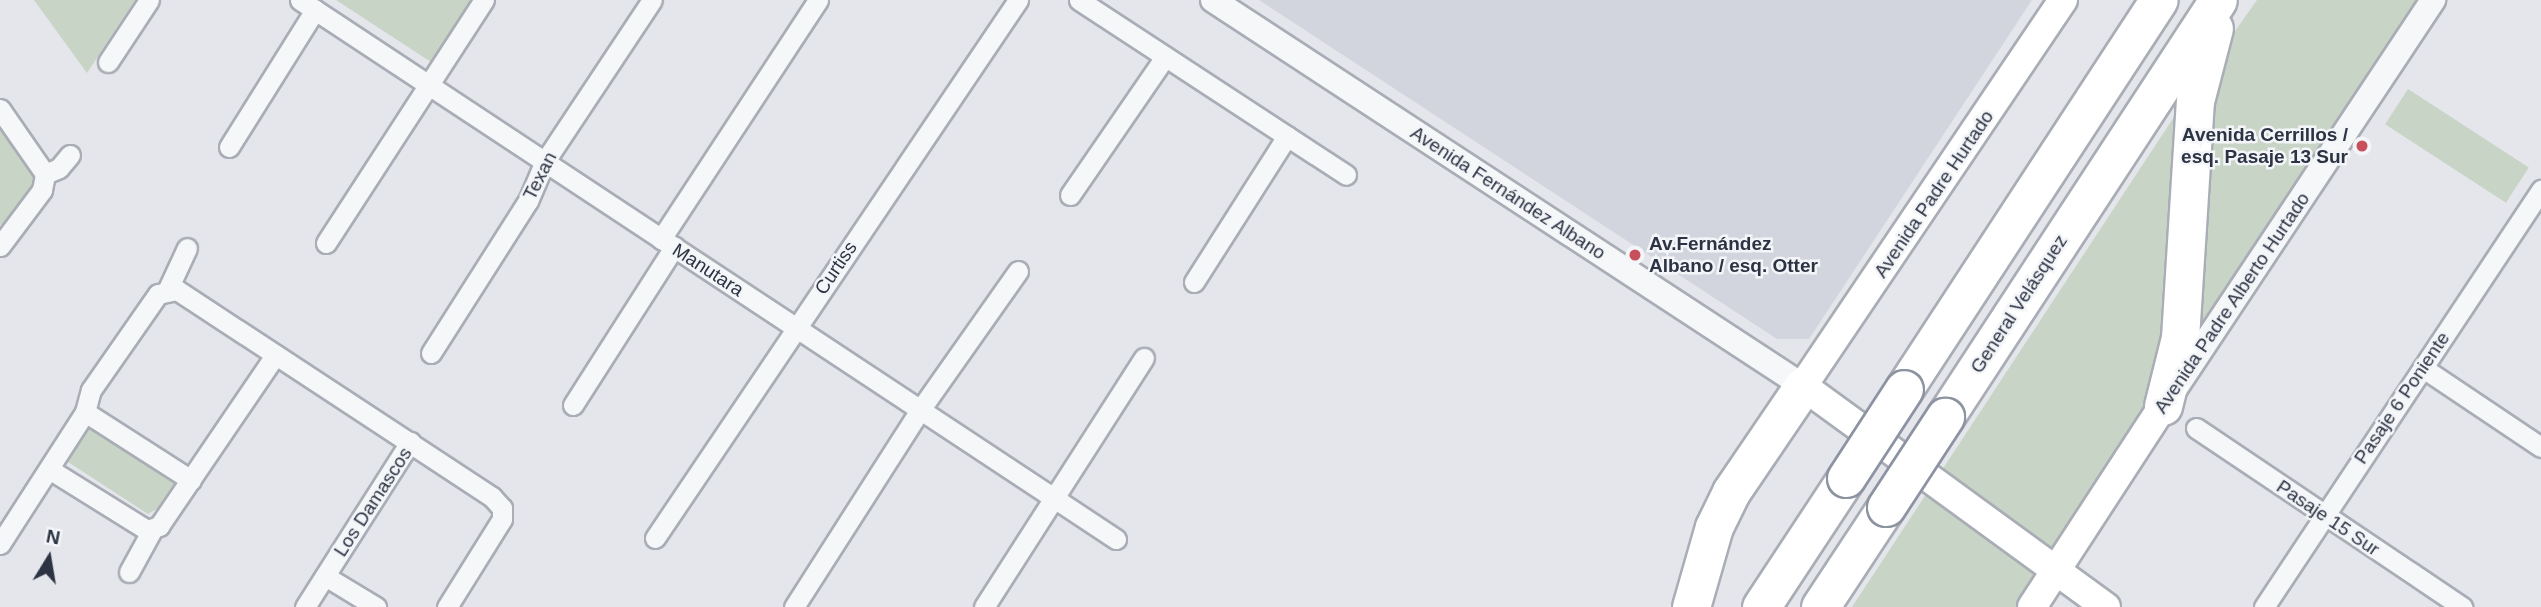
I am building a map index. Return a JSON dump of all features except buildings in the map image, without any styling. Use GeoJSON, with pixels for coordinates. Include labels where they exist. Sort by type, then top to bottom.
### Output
{"type":"FeatureCollection","features":[{"type":"Feature","properties":{"kind":"highway"},"geometry":{"type":"LineString","coordinates":[[1761,607],[2159,0]]}},
{"type":"Feature","properties":{"kind":"highway","name":"General Velásquez"},"geometry":{"type":"LineString","coordinates":[[1820,607],[2218,0]]}},
{"type":"Feature","properties":{"kind":"highway"},"geometry":{"type":"LineString","coordinates":[[2163,406],[2180,338],[2195,101],[2224,0]]}},
{"type":"Feature","properties":{"kind":"highway"},"geometry":{"type":"LineString","coordinates":[[1691,607],[1714,527],[1731,492],[1803,386]]}},
{"type":"Feature","properties":{"kind":"main road","name":"Avenida Padre Hurtado"},"geometry":{"type":"LineString","coordinates":[[1803,386],[2063,0]]}},
{"type":"Feature","properties":{"kind":"main road"},"geometry":{"type":"LineString","coordinates":[[1803,386],[2106,607]]}},
{"type":"Feature","properties":{"kind":"main road","name":"Avenida Padre Alberto Hurtado"},"geometry":{"type":"LineString","coordinates":[[2032,607],[2163,406]]}},
{"type":"Feature","properties":{"kind":"street"},"geometry":{"type":"LineString","coordinates":[[108,62],[149,0]]}},
{"type":"Feature","properties":{"kind":"street"},"geometry":{"type":"LineString","coordinates":[[326,243],[484,0]]}},
{"type":"Feature","properties":{"kind":"street","name":"Texan"},"geometry":{"type":"LineString","coordinates":[[431,353],[528,201],[545,161],[652,0]]}},
{"type":"Feature","properties":{"kind":"street"},"geometry":{"type":"LineString","coordinates":[[573,405],[668,243],[818,0]]}},
{"type":"Feature","properties":{"kind":"street","name":"Curtiss"},"geometry":{"type":"LineString","coordinates":[[655,538],[1018,0]]}},
{"type":"Feature","properties":{"kind":"street"},"geometry":{"type":"LineString","coordinates":[[1079,0],[1346,176]]}},
{"type":"Feature","properties":{"kind":"street","name":"Avenida Fernández Albano"},"geometry":{"type":"LineString","coordinates":[[1213,0],[1803,386]]}},
{"type":"Feature","properties":{"kind":"street","name":"Avenida Padre Alberto Hurtado"},"geometry":{"type":"LineString","coordinates":[[2163,406],[2433,0]]}},
{"type":"Feature","properties":{"kind":"street"},"geometry":{"type":"LineString","coordinates":[[229,147],[307,5]]}},
{"type":"Feature","properties":{"kind":"street","name":"Manutara"},"geometry":{"type":"LineString","coordinates":[[307,5],[1116,539]]}},
{"type":"Feature","properties":{"kind":"street"},"geometry":{"type":"LineString","coordinates":[[1070,195],[1166,57]]}},
{"type":"Feature","properties":{"kind":"street"},"geometry":{"type":"LineString","coordinates":[[0,108],[45,174],[41,190],[0,246]]}},
{"type":"Feature","properties":{"kind":"street"},"geometry":{"type":"LineString","coordinates":[[1194,282],[1287,136]]}},
{"type":"Feature","properties":{"kind":"street"},"geometry":{"type":"LineString","coordinates":[[45,174],[59,167],[70,155]]}},
{"type":"Feature","properties":{"kind":"street","name":"Pasaje 6 Poniente"},"geometry":{"type":"LineString","coordinates":[[2264,607],[2423,368],[2535,212],[2541,190]]}},
{"type":"Feature","properties":{"kind":"street"},"geometry":{"type":"LineString","coordinates":[[0,544],[85,412],[91,390],[158,294],[168,289],[187,248]]}},
{"type":"Feature","properties":{"kind":"street"},"geometry":{"type":"LineString","coordinates":[[794,607],[920,410],[1018,271]]}},
{"type":"Feature","properties":{"kind":"street"},"geometry":{"type":"LineString","coordinates":[[168,289],[197,301],[410,442]]}},
{"type":"Feature","properties":{"kind":"street"},"geometry":{"type":"LineString","coordinates":[[129,572],[152,530],[191,480],[275,355]]}},
{"type":"Feature","properties":{"kind":"street"},"geometry":{"type":"LineString","coordinates":[[984,607],[1052,497],[1144,358]]}},
{"type":"Feature","properties":{"kind":"street"},"geometry":{"type":"LineString","coordinates":[[2423,368],[2541,447]]}},
{"type":"Feature","properties":{"kind":"street"},"geometry":{"type":"LineString","coordinates":[[85,412],[191,480]]}},
{"type":"Feature","properties":{"kind":"street","name":"Pasaje 15 Sur"},"geometry":{"type":"LineString","coordinates":[[2196,428],[2462,607]]}},
{"type":"Feature","properties":{"kind":"street","name":"Los Damascos"},"geometry":{"type":"LineString","coordinates":[[304,607],[410,442],[492,497],[502,508],[498,529],[447,607]]}},
{"type":"Feature","properties":{"kind":"street"},"geometry":{"type":"LineString","coordinates":[[48,469],[152,530]]}},
{"type":"Feature","properties":{"kind":"street","name":"Los Damascos"},"geometry":{"type":"LineString","coordinates":[[325,576],[376,607]]}},
{"type":"Feature","properties":{"kind":"shaded area"},"geometry":{"type":"Polygon","coordinates":[[[1259,0],[2032,0],[1809,339],[1777,339],[1259,0]]]}},
{"type":"Feature","properties":{"kind":"green space"},"geometry":{"type":"Polygon","coordinates":[[[34,0],[135,0],[87,73],[34,0]]]}},
{"type":"Feature","properties":{"kind":"green space"},"geometry":{"type":"Polygon","coordinates":[[[336,0],[472,0],[431,62],[336,0]]]}},
{"type":"Feature","properties":{"kind":"green space"},"geometry":{"type":"Polygon","coordinates":[[[2257,0],[2416,0],[2017,607],[1852,607],[2172,120],[2257,0]]]}},
{"type":"Feature","properties":{"kind":"green space"},"geometry":{"type":"Polygon","coordinates":[[[2408,89],[2529,167],[2506,203],[2385,124],[2408,89]]]}},
{"type":"Feature","properties":{"kind":"green space"},"geometry":{"type":"Polygon","coordinates":[[[0,121],[35,170],[35,187],[7,224],[0,225],[0,121]]]}},
{"type":"Feature","properties":{"kind":"green space"},"geometry":{"type":"Polygon","coordinates":[[[88,426],[175,482],[158,508],[148,514],[65,460],[88,426]]]}},
{"type":"Feature","properties":{"kind":"place","name":"Avenida Cerrillos / esq. Pasaje 13 Sur"},"geometry":{"type":"Point","coordinates":[2362,146]}},
{"type":"Feature","properties":{"kind":"place","name":"Av.Fernández Albano / esq. Otter"},"geometry":{"type":"Point","coordinates":[1635,255]}}]}
